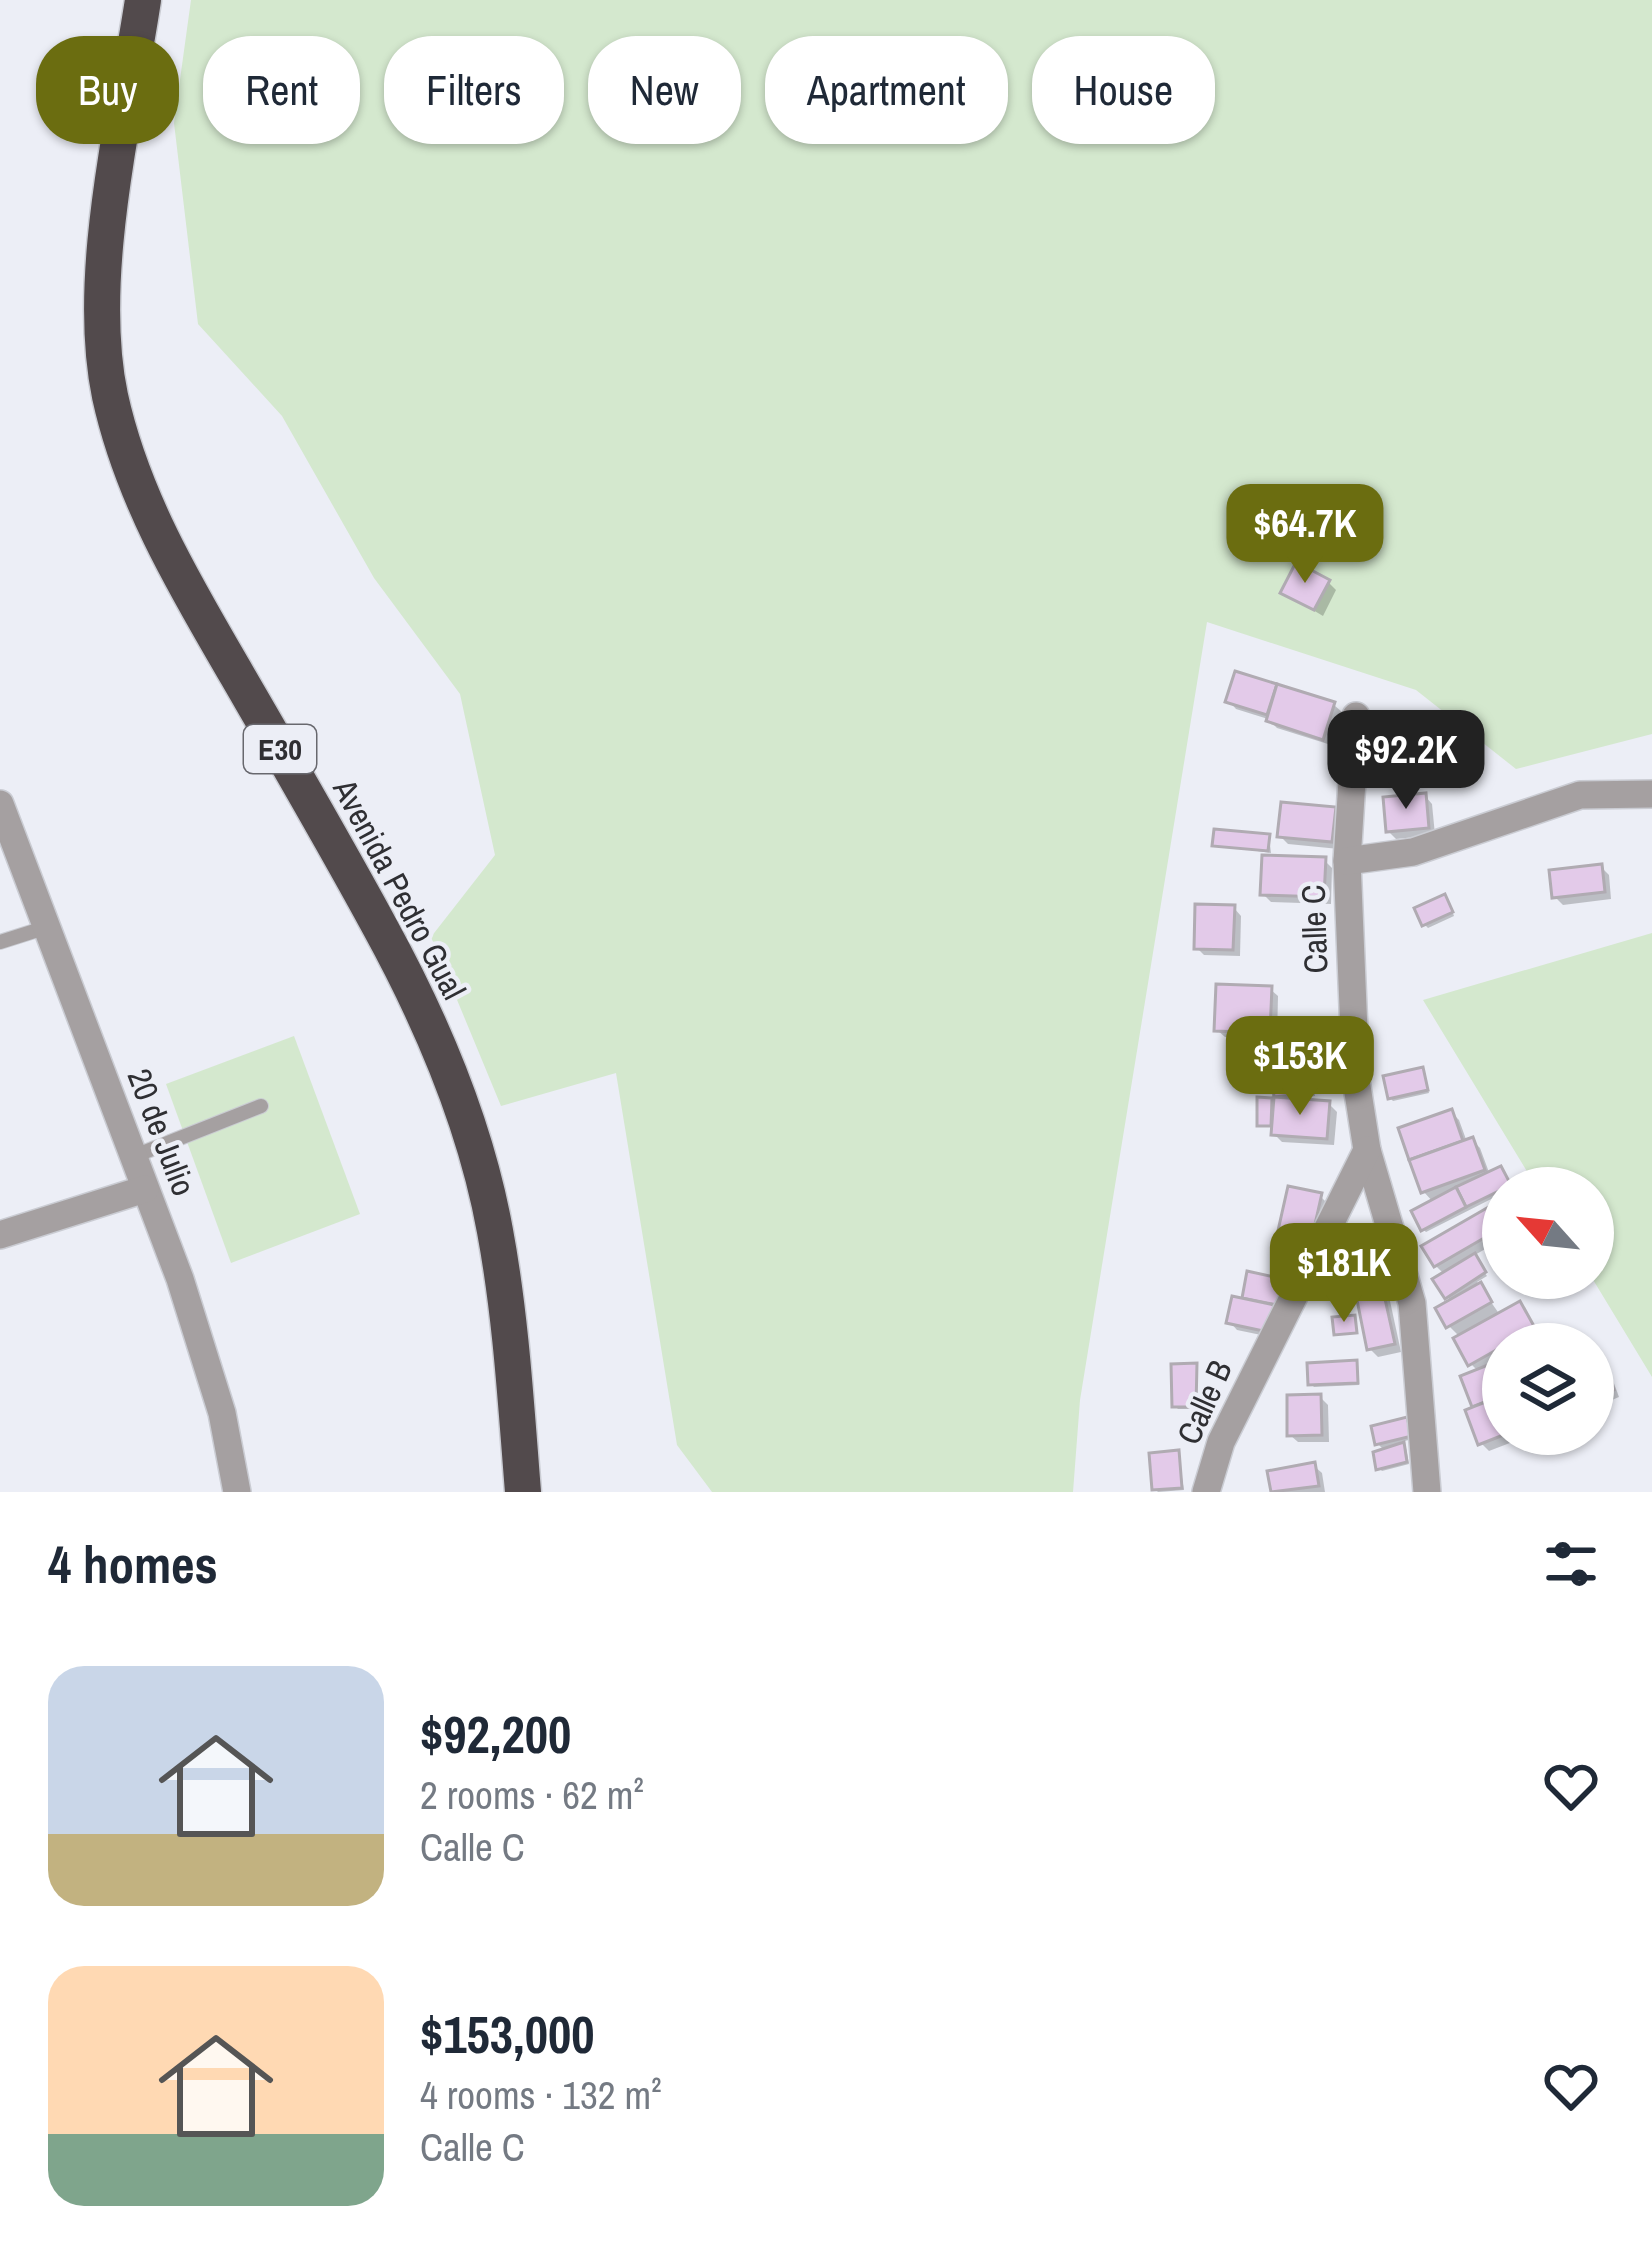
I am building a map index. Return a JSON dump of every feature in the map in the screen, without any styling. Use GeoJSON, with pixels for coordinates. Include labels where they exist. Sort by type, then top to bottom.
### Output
{"type":"FeatureCollection","features":[{"type":"Feature","properties":{"kind":"highway","name":"Avenida Pedro Gual"},"geometry":{"type":"LineString","coordinates":[[143,0],[106,250],[109,390],[122,443],[176,570],[381,929],[418,1000],[448,1077],[495,1227],[509,1321],[523,1492]]}},
{"type":"Feature","properties":{"kind":"street","name":"Calle C"},"geometry":{"type":"LineString","coordinates":[[1356,716],[1347,861],[1356,1080],[1367,1150],[1412,1303],[1427,1492]]}},
{"type":"Feature","properties":{"kind":"street"},"geometry":{"type":"LineString","coordinates":[[1347,861],[1413,852],[1580,795],[1652,794]]}},
{"type":"Feature","properties":{"kind":"street","name":"20 de Julio"},"geometry":{"type":"LineString","coordinates":[[0,804],[205,1353],[223,1413],[238,1492]]}},
{"type":"Feature","properties":{"kind":"street","name":"Calle B"},"geometry":{"type":"LineString","coordinates":[[1206,1492],[1221,1442],[1367,1150]]}},
{"type":"Feature","properties":{"kind":"street"},"geometry":{"type":"LineString","coordinates":[[0,1235],[145,1190]]}},
{"type":"Feature","properties":{"kind":"lane"},"geometry":{"type":"LineString","coordinates":[[0,942],[44,928]]}},
{"type":"Feature","properties":{"kind":"lane"},"geometry":{"type":"LineString","coordinates":[[132,1157],[261,1106]]}},
{"type":"Feature","properties":{"kind":"green space"},"geometry":{"type":"Polygon","coordinates":[[[191,0],[1652,0],[1652,734],[1516,769],[1416,690],[1207,622],[1080,1400],[1073,1492],[712,1492],[677,1445],[616,1073],[501,1106],[431,937],[495,855],[460,694],[374,578],[282,416],[198,324],[177,144],[191,0]]]}},
{"type":"Feature","properties":{"kind":"green space"},"geometry":{"type":"Polygon","coordinates":[[[1652,933],[1652,1377],[1605,1299],[1614,1299],[1614,1167],[1524,1167],[1423,1000],[1652,933]]]}},
{"type":"Feature","properties":{"kind":"green space"},"geometry":{"type":"Polygon","coordinates":[[[294,1036],[360,1214],[231,1263],[166,1084],[294,1036]]]}},
{"type":"Feature","properties":{"kind":"building"},"geometry":{"type":"Polygon","coordinates":[[[1296,562],[1330,580],[1314,610],[1280,593],[1296,562]]]}},
{"type":"Feature","properties":{"kind":"building"},"geometry":{"type":"Polygon","coordinates":[[[1235,671],[1277,684],[1267,715],[1225,702],[1235,671]]]}},
{"type":"Feature","properties":{"kind":"building"},"geometry":{"type":"Polygon","coordinates":[[[1277,684],[1335,702],[1323,740],[1266,721],[1277,684]]]}},
{"type":"Feature","properties":{"kind":"building"},"geometry":{"type":"Polygon","coordinates":[[[1389,729],[1450,729],[1450,771],[1389,771],[1389,729]]]}},
{"type":"Feature","properties":{"kind":"building"},"geometry":{"type":"Polygon","coordinates":[[[1426,793],[1429,828],[1386,832],[1383,797],[1426,793]]]}},
{"type":"Feature","properties":{"kind":"building"},"geometry":{"type":"Polygon","coordinates":[[[1281,802],[1336,807],[1332,842],[1277,837],[1281,802]]]}},
{"type":"Feature","properties":{"kind":"building"},"geometry":{"type":"Polygon","coordinates":[[[1214,829],[1270,834],[1268,851],[1212,846],[1214,829]]]}},
{"type":"Feature","properties":{"kind":"building"},"geometry":{"type":"Polygon","coordinates":[[[1262,855],[1326,857],[1324,897],[1260,895],[1262,855]]]}},
{"type":"Feature","properties":{"kind":"building"},"geometry":{"type":"Polygon","coordinates":[[[1602,864],[1605,892],[1552,898],[1549,870],[1602,864]]]}},
{"type":"Feature","properties":{"kind":"building"},"geometry":{"type":"Polygon","coordinates":[[[1445,894],[1453,912],[1422,926],[1414,908],[1445,894]]]}},
{"type":"Feature","properties":{"kind":"building"},"geometry":{"type":"Polygon","coordinates":[[[1195,904],[1235,905],[1233,950],[1194,949],[1195,904]]]}},
{"type":"Feature","properties":{"kind":"building"},"geometry":{"type":"Polygon","coordinates":[[[1216,984],[1272,986],[1270,1033],[1214,1031],[1216,984]]]}},
{"type":"Feature","properties":{"kind":"building"},"geometry":{"type":"Polygon","coordinates":[[[1423,1067],[1428,1090],[1388,1099],[1383,1076],[1423,1067]]]}},
{"type":"Feature","properties":{"kind":"building"},"geometry":{"type":"Polygon","coordinates":[[[1312,1075],[1313,1093],[1274,1097],[1272,1079],[1312,1075]]]}},
{"type":"Feature","properties":{"kind":"building"},"geometry":{"type":"Polygon","coordinates":[[[1257,1097],[1272,1098],[1271,1126],[1257,1126],[1257,1097]]]}},
{"type":"Feature","properties":{"kind":"building"},"geometry":{"type":"Polygon","coordinates":[[[1274,1097],[1330,1101],[1327,1139],[1271,1135],[1274,1097]]]}},
{"type":"Feature","properties":{"kind":"building"},"geometry":{"type":"Polygon","coordinates":[[[1452,1109],[1463,1141],[1409,1160],[1398,1128],[1452,1109]]]}},
{"type":"Feature","properties":{"kind":"building"},"geometry":{"type":"Polygon","coordinates":[[[1473,1137],[1484,1167],[1421,1193],[1409,1160],[1473,1137]]]}},
{"type":"Feature","properties":{"kind":"building"},"geometry":{"type":"Polygon","coordinates":[[[1482,1175],[1482,1199],[1466,1207],[1456,1187],[1482,1175]]]}},
{"type":"Feature","properties":{"kind":"building"},"geometry":{"type":"Polygon","coordinates":[[[1288,1186],[1322,1193],[1311,1242],[1277,1235],[1288,1186]]]}},
{"type":"Feature","properties":{"kind":"building"},"geometry":{"type":"Polygon","coordinates":[[[1456,1187],[1466,1207],[1421,1231],[1411,1211],[1456,1187]]]}},
{"type":"Feature","properties":{"kind":"building"},"geometry":{"type":"Polygon","coordinates":[[[1482,1211],[1482,1239],[1434,1267],[1421,1246],[1482,1211]]]}},
{"type":"Feature","properties":{"kind":"building"},"geometry":{"type":"Polygon","coordinates":[[[1475,1253],[1482,1265],[1482,1275],[1445,1299],[1432,1279],[1475,1253]]]}},
{"type":"Feature","properties":{"kind":"building"},"geometry":{"type":"Polygon","coordinates":[[[1247,1271],[1288,1280],[1282,1306],[1242,1298],[1247,1271]]]}},
{"type":"Feature","properties":{"kind":"building"},"geometry":{"type":"Polygon","coordinates":[[[1481,1282],[1482,1299],[1492,1302],[1446,1328],[1435,1308],[1481,1282]]]}},
{"type":"Feature","properties":{"kind":"building"},"geometry":{"type":"Polygon","coordinates":[[[1383,1290],[1395,1344],[1367,1350],[1356,1295],[1383,1290]]]}},
{"type":"Feature","properties":{"kind":"building"},"geometry":{"type":"Polygon","coordinates":[[[1232,1296],[1274,1305],[1268,1332],[1226,1323],[1232,1296]]]}},
{"type":"Feature","properties":{"kind":"building"},"geometry":{"type":"Polygon","coordinates":[[[1520,1301],[1532,1323],[1482,1323],[1482,1358],[1468,1366],[1453,1338],[1520,1301]]]}},
{"type":"Feature","properties":{"kind":"building"},"geometry":{"type":"Polygon","coordinates":[[[1355,1315],[1357,1333],[1334,1335],[1332,1317],[1355,1315]]]}},
{"type":"Feature","properties":{"kind":"building"},"geometry":{"type":"Polygon","coordinates":[[[1357,1360],[1358,1383],[1308,1385],[1307,1363],[1357,1360]]]}},
{"type":"Feature","properties":{"kind":"building"},"geometry":{"type":"Polygon","coordinates":[[[1197,1363],[1196,1407],[1172,1407],[1171,1364],[1197,1363]]]}},
{"type":"Feature","properties":{"kind":"building"},"geometry":{"type":"Polygon","coordinates":[[[1482,1367],[1482,1403],[1472,1407],[1460,1376],[1482,1367]]]}},
{"type":"Feature","properties":{"kind":"building"},"geometry":{"type":"Polygon","coordinates":[[[1321,1394],[1322,1435],[1287,1436],[1287,1395],[1321,1394]]]}},
{"type":"Feature","properties":{"kind":"building"},"geometry":{"type":"Polygon","coordinates":[[[1482,1403],[1482,1443],[1478,1445],[1465,1410],[1482,1403]]]}},
{"type":"Feature","properties":{"kind":"building"},"geometry":{"type":"Polygon","coordinates":[[[1407,1417],[1412,1436],[1375,1445],[1371,1426],[1407,1417]]]}},
{"type":"Feature","properties":{"kind":"building"},"geometry":{"type":"Polygon","coordinates":[[[1404,1442],[1407,1462],[1376,1470],[1373,1452],[1404,1442]]]}},
{"type":"Feature","properties":{"kind":"building"},"geometry":{"type":"Polygon","coordinates":[[[1179,1450],[1182,1488],[1152,1490],[1149,1453],[1179,1450]]]}},
{"type":"Feature","properties":{"kind":"building"},"geometry":{"type":"Polygon","coordinates":[[[1315,1462],[1319,1486],[1271,1492],[1267,1471],[1315,1462]]]}}]}
